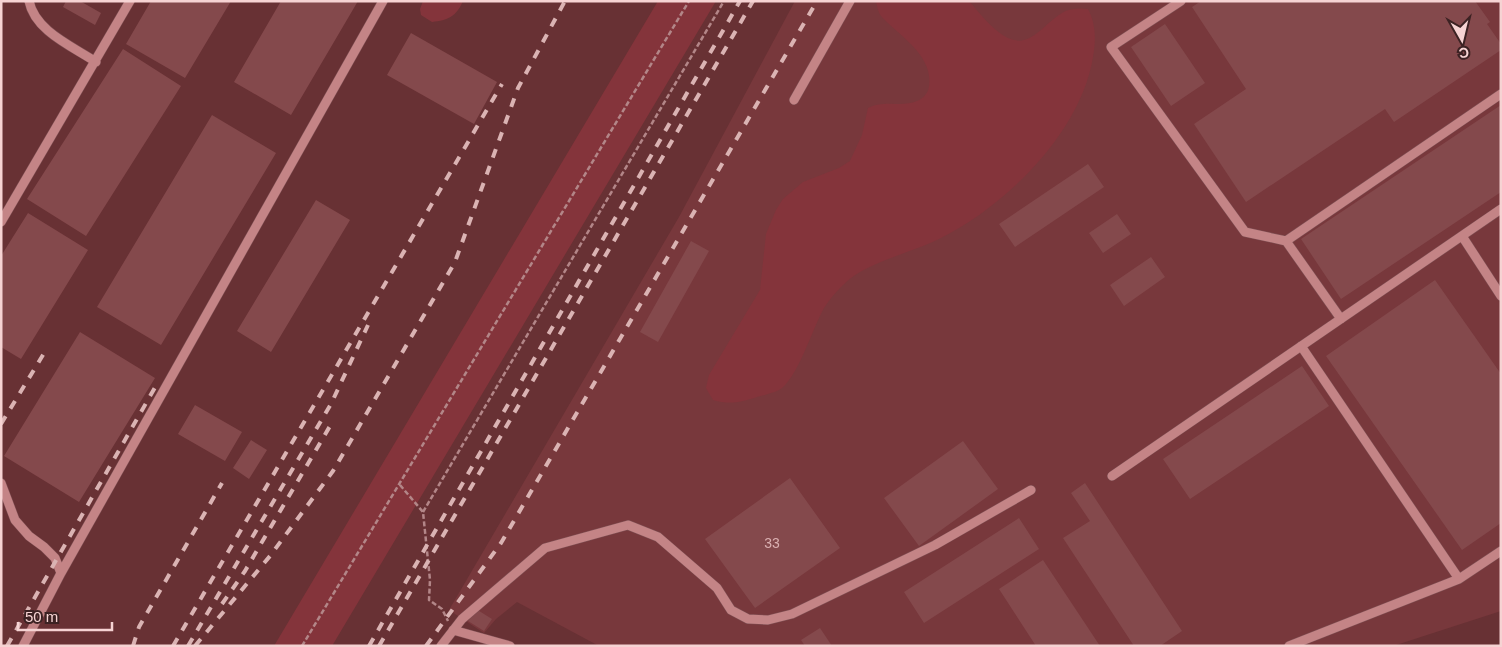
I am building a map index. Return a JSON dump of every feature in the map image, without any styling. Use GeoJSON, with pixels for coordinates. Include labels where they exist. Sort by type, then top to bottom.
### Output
{"type":"FeatureCollection","features":[{"type":"Feature","properties":{"kind":"lane"},"geometry":{"type":"LineString","coordinates":[[29,1],[31,11],[43,27],[96,62]]}},
{"type":"Feature","properties":{"kind":"lane"},"geometry":{"type":"LineString","coordinates":[[1,222],[130,1]]}},
{"type":"Feature","properties":{"kind":"lane"},"geometry":{"type":"LineString","coordinates":[[24,646],[61,573],[382,1]]}},
{"type":"Feature","properties":{"kind":"lane"},"geometry":{"type":"LineString","coordinates":[[794,100],[850,1]]}},
{"type":"Feature","properties":{"kind":"lane"},"geometry":{"type":"LineString","coordinates":[[1181,1],[1111,47],[1245,232],[1286,241],[1340,319]]}},
{"type":"Feature","properties":{"kind":"lane"},"geometry":{"type":"LineString","coordinates":[[1286,241],[1501,94]]}},
{"type":"Feature","properties":{"kind":"lane"},"geometry":{"type":"LineString","coordinates":[[1112,476],[1501,209]]}},
{"type":"Feature","properties":{"kind":"lane"},"geometry":{"type":"LineString","coordinates":[[1462,236],[1501,296]]}},
{"type":"Feature","properties":{"kind":"lane"},"geometry":{"type":"LineString","coordinates":[[1301,346],[1459,579]]}},
{"type":"Feature","properties":{"kind":"lane"},"geometry":{"type":"LineString","coordinates":[[1,483],[15,520],[28,536],[44,547],[54,558],[61,573]]}},
{"type":"Feature","properties":{"kind":"lane"},"geometry":{"type":"LineString","coordinates":[[441,646],[462,619],[545,548],[628,525],[658,537],[717,588],[731,610],[748,619],[768,620],[792,614],[934,545],[1031,490]]}},
{"type":"Feature","properties":{"kind":"lane"},"geometry":{"type":"LineString","coordinates":[[1289,646],[1459,579],[1501,551]]}},
{"type":"Feature","properties":{"kind":"lane"},"geometry":{"type":"LineString","coordinates":[[454,630],[510,646]]}},
{"type":"Feature","properties":{"kind":"path"},"geometry":{"type":"LineString","coordinates":[[302,646],[688,1]]}},
{"type":"Feature","properties":{"kind":"path"},"geometry":{"type":"LineString","coordinates":[[423,512],[724,1]]}},
{"type":"Feature","properties":{"kind":"path"},"geometry":{"type":"LineString","coordinates":[[400,485],[423,512],[430,580],[429,600],[442,609],[454,630]]}},
{"type":"Feature","properties":{"kind":"shaded area"},"geometry":{"type":"Polygon","coordinates":[[[423,1],[463,1],[451,17],[432,22],[421,15],[420,9],[423,1]]]}},
{"type":"Feature","properties":{"kind":"shaded area"},"geometry":{"type":"Polygon","coordinates":[[[658,1],[716,1],[332,646],[274,646],[658,1]]]}},
{"type":"Feature","properties":{"kind":"shaded area"},"geometry":{"type":"Polygon","coordinates":[[[795,1],[1501,1],[1501,611],[1393,646],[599,646],[517,602],[496,619],[484,633],[449,610],[679,217],[795,1]]]}},
{"type":"Feature","properties":{"kind":"shaded area"},"geometry":{"type":"Polygon","coordinates":[[[876,1],[969,1],[996,30],[1016,40],[1032,37],[1065,11],[1088,9],[1093,20],[1095,38],[1093,57],[1086,85],[1057,139],[1037,164],[990,207],[939,239],[862,271],[841,287],[824,308],[792,376],[779,390],[730,403],[713,400],[706,388],[709,375],[760,290],[766,234],[783,199],[803,182],[839,168],[850,161],[862,135],[868,108],[881,104],[911,103],[921,99],[928,91],[929,76],[921,56],[881,16],[876,1]]]}},
{"type":"Feature","properties":{"kind":"building"},"geometry":{"type":"Polygon","coordinates":[[[66,1],[80,1],[101,13],[95,25],[63,7],[66,1]]]}},
{"type":"Feature","properties":{"kind":"building"},"geometry":{"type":"Polygon","coordinates":[[[151,1],[231,1],[185,78],[126,44],[151,1]]]}},
{"type":"Feature","properties":{"kind":"building"},"geometry":{"type":"Polygon","coordinates":[[[281,1],[358,1],[291,115],[234,82],[281,1]]]}},
{"type":"Feature","properties":{"kind":"building"},"geometry":{"type":"Polygon","coordinates":[[[1201,1],[1475,1],[1490,22],[1487,24],[1501,44],[1501,50],[1394,122],[1385,109],[1246,202],[1194,124],[1246,89],[1192,7],[1201,1]]]}},
{"type":"Feature","properties":{"kind":"building"},"geometry":{"type":"Polygon","coordinates":[[[1165,24],[1205,83],[1171,106],[1131,47],[1165,24]]]}},
{"type":"Feature","properties":{"kind":"building"},"geometry":{"type":"Polygon","coordinates":[[[411,33],[497,82],[474,124],[387,75],[411,33]]]}},
{"type":"Feature","properties":{"kind":"building"},"geometry":{"type":"Polygon","coordinates":[[[123,49],[181,86],[86,236],[27,199],[123,49]]]}},
{"type":"Feature","properties":{"kind":"building"},"geometry":{"type":"Polygon","coordinates":[[[1501,105],[1501,192],[1341,299],[1301,239],[1501,105]]]}},
{"type":"Feature","properties":{"kind":"building"},"geometry":{"type":"Polygon","coordinates":[[[212,115],[276,153],[161,345],[97,307],[212,115]]]}},
{"type":"Feature","properties":{"kind":"building"},"geometry":{"type":"Polygon","coordinates":[[[1088,164],[1104,187],[1015,247],[999,224],[1088,164]]]}},
{"type":"Feature","properties":{"kind":"building"},"geometry":{"type":"Polygon","coordinates":[[[316,200],[350,220],[271,352],[237,331],[316,200]]]}},
{"type":"Feature","properties":{"kind":"building"},"geometry":{"type":"Polygon","coordinates":[[[28,213],[88,250],[21,359],[1,347],[1,256],[28,213]]]}},
{"type":"Feature","properties":{"kind":"building"},"geometry":{"type":"Polygon","coordinates":[[[1117,214],[1131,234],[1103,253],[1089,233],[1117,214]]]}},
{"type":"Feature","properties":{"kind":"building"},"geometry":{"type":"Polygon","coordinates":[[[691,241],[709,251],[658,342],[640,332],[691,241]]]}},
{"type":"Feature","properties":{"kind":"building"},"geometry":{"type":"Polygon","coordinates":[[[1151,257],[1165,277],[1124,306],[1110,285],[1151,257]]]}},
{"type":"Feature","properties":{"kind":"building"},"geometry":{"type":"Polygon","coordinates":[[[1435,280],[1501,374],[1501,523],[1462,550],[1326,356],[1435,280]]]}},
{"type":"Feature","properties":{"kind":"building"},"geometry":{"type":"Polygon","coordinates":[[[80,332],[155,378],[79,502],[4,456],[80,332]]]}},
{"type":"Feature","properties":{"kind":"building"},"geometry":{"type":"Polygon","coordinates":[[[1302,366],[1329,406],[1190,499],[1163,459],[1302,366]]]}},
{"type":"Feature","properties":{"kind":"building"},"geometry":{"type":"Polygon","coordinates":[[[195,405],[242,432],[225,461],[178,434],[195,405]]]}},
{"type":"Feature","properties":{"kind":"building"},"geometry":{"type":"Polygon","coordinates":[[[251,440],[267,450],[249,479],[233,468],[251,440]]]}},
{"type":"Feature","properties":{"kind":"building"},"geometry":{"type":"Polygon","coordinates":[[[963,441],[998,489],[919,546],[884,498],[963,441]]]}},
{"type":"Feature","properties":{"kind":"building"},"geometry":{"type":"Polygon","coordinates":[[[790,478],[840,548],[755,608],[705,539],[790,478]]]}},
{"type":"Feature","properties":{"kind":"building"},"geometry":{"type":"Polygon","coordinates":[[[1085,483],[1182,631],[1160,646],[1134,646],[1063,538],[1090,521],[1071,493],[1085,483]]]}},
{"type":"Feature","properties":{"kind":"building"},"geometry":{"type":"Polygon","coordinates":[[[1019,518],[1039,549],[924,623],[904,592],[1019,518]]]}},
{"type":"Feature","properties":{"kind":"building"},"geometry":{"type":"Polygon","coordinates":[[[1043,560],[1100,646],[1036,646],[999,589],[1043,560]]]}},
{"type":"Feature","properties":{"kind":"building"},"geometry":{"type":"Polygon","coordinates":[[[476,609],[492,619],[484,631],[468,621],[476,609]]]}},
{"type":"Feature","properties":{"kind":"building"},"geometry":{"type":"Polygon","coordinates":[[[820,628],[832,646],[805,646],[801,640],[820,628]]]}},
{"type":"Feature","properties":{"kind":"railway"},"geometry":{"type":"LineString","coordinates":[[195,646],[270,556],[333,471],[455,262],[518,88],[565,1]]}},
{"type":"Feature","properties":{"kind":"railway"},"geometry":{"type":"LineString","coordinates":[[369,646],[740,1]]}},
{"type":"Feature","properties":{"kind":"railway"},"geometry":{"type":"LineString","coordinates":[[379,646],[753,1]]}},
{"type":"Feature","properties":{"kind":"railway"},"geometry":{"type":"LineString","coordinates":[[426,646],[501,543],[817,1]]}},
{"type":"Feature","properties":{"kind":"railway"},"geometry":{"type":"LineString","coordinates":[[173,646],[502,84]]}},
{"type":"Feature","properties":{"kind":"railway"},"geometry":{"type":"LineString","coordinates":[[188,646],[331,404],[368,325]]}},
{"type":"Feature","properties":{"kind":"railway"},"geometry":{"type":"LineString","coordinates":[[1,424],[46,350]]}},
{"type":"Feature","properties":{"kind":"railway"},"geometry":{"type":"LineString","coordinates":[[7,646],[157,384]]}},
{"type":"Feature","properties":{"kind":"railway"},"geometry":{"type":"LineString","coordinates":[[222,604],[245,571],[330,426]]}},
{"type":"Feature","properties":{"kind":"railway"},"geometry":{"type":"LineString","coordinates":[[133,646],[139,627],[222,483]]}}]}
